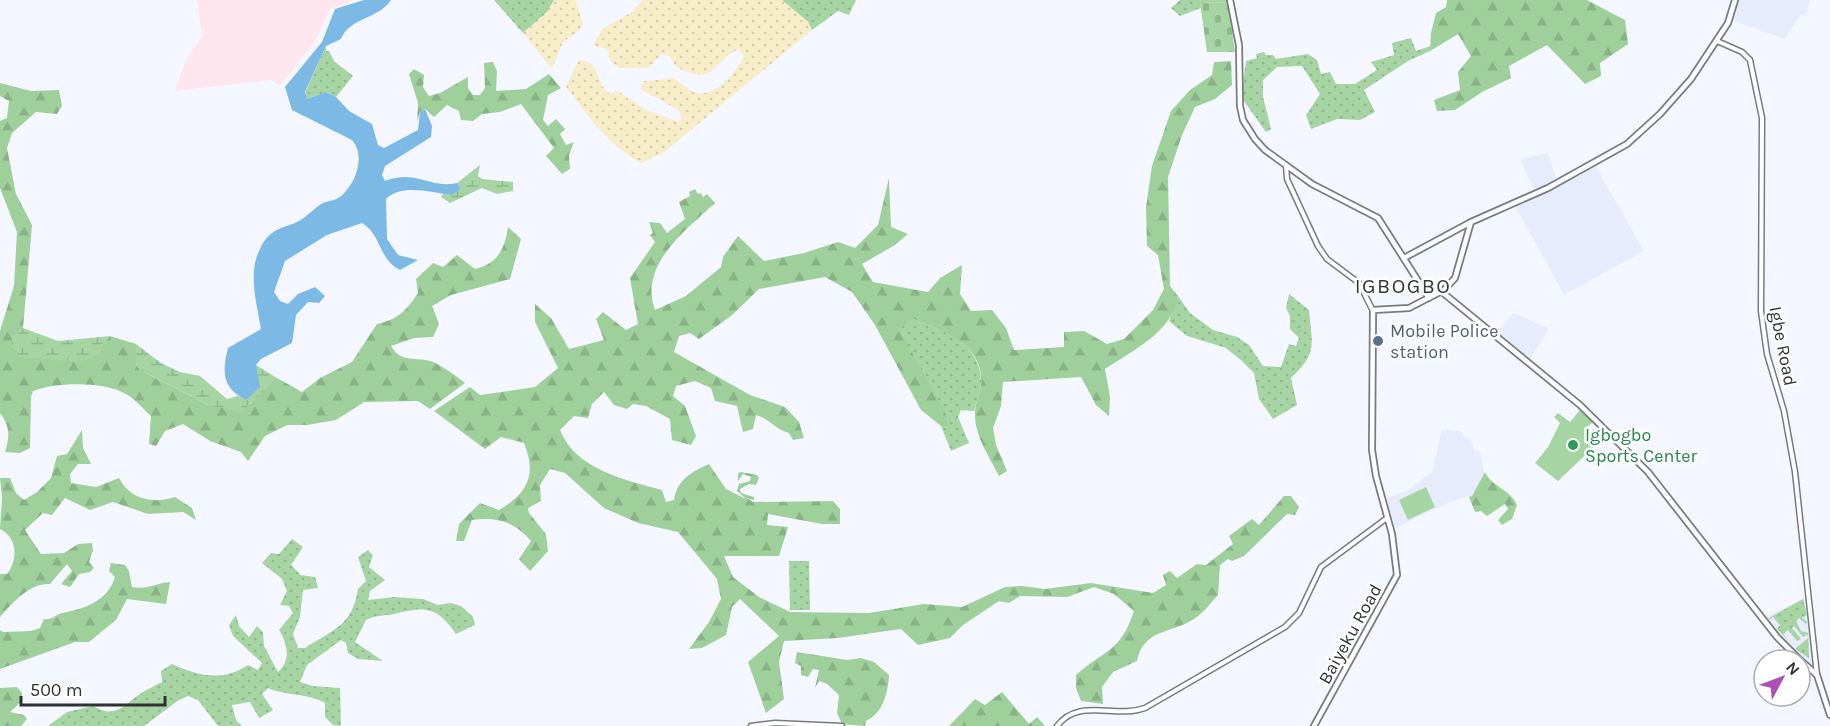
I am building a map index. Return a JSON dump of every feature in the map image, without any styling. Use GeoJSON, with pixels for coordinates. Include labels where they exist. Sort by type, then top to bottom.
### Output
{"type":"FeatureCollection","features":[{"type":"Feature","properties":{"kind":"main road"},"geometry":{"type":"LineString","coordinates":[[1232,0],[1239,45],[1239,95],[1243,120],[1265,150],[1312,184],[1378,218],[1429,298],[1443,291],[1455,278],[1471,222]]}},
{"type":"Feature","properties":{"kind":"main road"},"geometry":{"type":"LineString","coordinates":[[1404,258],[1471,222],[1548,188],[1627,144],[1686,85],[1728,23],[1736,0]]}},
{"type":"Feature","properties":{"kind":"main road"},"geometry":{"type":"LineString","coordinates":[[1420,282],[1443,291],[1580,405],[1647,472],[1788,648]]}},
{"type":"Feature","properties":{"kind":"main road","name":"Baiyeku Road"},"geometry":{"type":"LineString","coordinates":[[1314,726],[1396,579],[1396,561],[1388,517],[1376,476],[1372,450],[1373,310],[1408,308],[1429,298]]}},
{"type":"Feature","properties":{"kind":"main road"},"geometry":{"type":"LineString","coordinates":[[1812,671],[1817,675],[1830,715]]}},
{"type":"Feature","properties":{"kind":"street","name":"Igbe Road"},"geometry":{"type":"LineString","coordinates":[[1717,41],[1745,53],[1750,60],[1762,118],[1761,311],[1767,354],[1784,411],[1795,471],[1817,675]]}},
{"type":"Feature","properties":{"kind":"street"},"geometry":{"type":"LineString","coordinates":[[1286,165],[1287,179],[1318,246],[1327,259],[1359,283],[1372,309]]}},
{"type":"Feature","properties":{"kind":"street"},"geometry":{"type":"LineString","coordinates":[[1057,726],[1066,716],[1082,710],[1128,712],[1145,708],[1271,637],[1299,613],[1321,567],[1388,517]]}},
{"type":"Feature","properties":{"kind":"street"},"geometry":{"type":"LineString","coordinates":[[751,726],[775,723],[842,726]]}},
{"type":"Feature","properties":{"kind":"shaded area"},"geometry":{"type":"Polygon","coordinates":[[[197,0],[353,0],[330,9],[315,41],[280,86],[271,80],[175,91],[185,62],[202,36],[197,0]]]}},
{"type":"Feature","properties":{"kind":"shaded area"},"geometry":{"type":"Polygon","coordinates":[[[1738,0],[1810,0],[1806,14],[1800,15],[1785,39],[1732,20],[1738,0]]]}},
{"type":"Feature","properties":{"kind":"shaded area"},"geometry":{"type":"Polygon","coordinates":[[[1548,153],[1557,182],[1535,192],[1520,159],[1548,153]]]}},
{"type":"Feature","properties":{"kind":"shaded area"},"geometry":{"type":"Polygon","coordinates":[[[1595,165],[1644,251],[1564,295],[1515,206],[1577,177],[1595,165]]]}},
{"type":"Feature","properties":{"kind":"shaded area"},"geometry":{"type":"Polygon","coordinates":[[[1514,313],[1549,329],[1529,360],[1496,334],[1514,313]]]}},
{"type":"Feature","properties":{"kind":"shaded area"},"geometry":{"type":"Polygon","coordinates":[[[1442,429],[1461,431],[1471,440],[1475,451],[1478,450],[1481,455],[1484,474],[1472,496],[1450,502],[1395,528],[1387,498],[1408,490],[1432,472],[1442,429]]]}},
{"type":"Feature","properties":{"kind":"shaded area"},"geometry":{"type":"Polygon","coordinates":[[[1804,598],[1812,648],[1792,648],[1765,617],[1804,598]]]}},
{"type":"Feature","properties":{"kind":"green space"},"geometry":{"type":"Polygon","coordinates":[[[494,0],[554,0],[547,12],[523,33],[494,0]]]}},
{"type":"Feature","properties":{"kind":"green space"},"geometry":{"type":"Polygon","coordinates":[[[782,0],[856,0],[849,15],[838,11],[812,30],[808,22],[782,0]]]}},
{"type":"Feature","properties":{"kind":"green space"},"geometry":{"type":"Polygon","coordinates":[[[1180,0],[1228,0],[1228,2],[1200,3],[1201,8],[1180,16],[1171,8],[1180,0]]]}},
{"type":"Feature","properties":{"kind":"green space"},"geometry":{"type":"Polygon","coordinates":[[[1447,0],[1587,0],[1625,20],[1628,44],[1600,63],[1601,76],[1585,84],[1547,45],[1509,66],[1511,78],[1482,92],[1455,110],[1437,111],[1434,100],[1460,90],[1458,72],[1471,56],[1458,34],[1430,51],[1431,33],[1436,13],[1446,7],[1447,0]]]}},
{"type":"Feature","properties":{"kind":"green space"},"geometry":{"type":"Polygon","coordinates":[[[1228,2],[1235,52],[1207,52],[1200,3],[1228,2]]]}},
{"type":"Feature","properties":{"kind":"green space"},"geometry":{"type":"Polygon","coordinates":[[[1411,38],[1416,51],[1430,46],[1430,51],[1408,61],[1364,90],[1375,112],[1360,120],[1337,119],[1311,129],[1306,115],[1320,94],[1302,66],[1277,67],[1263,80],[1263,97],[1271,129],[1266,132],[1241,97],[1246,61],[1257,58],[1256,54],[1264,52],[1266,55],[1273,55],[1276,59],[1308,54],[1317,60],[1321,74],[1330,72],[1336,84],[1355,84],[1377,70],[1371,62],[1394,55],[1392,43],[1411,38]]]}},
{"type":"Feature","properties":{"kind":"green space"},"geometry":{"type":"Polygon","coordinates":[[[326,46],[326,51],[329,51],[334,61],[353,76],[336,97],[326,92],[307,99],[305,93],[326,46]]]}},
{"type":"Feature","properties":{"kind":"green space"},"geometry":{"type":"Polygon","coordinates":[[[1231,61],[1232,85],[1215,99],[1195,107],[1182,135],[1168,177],[1170,286],[1178,296],[1174,309],[1160,330],[1150,339],[1105,369],[1110,397],[1109,416],[1096,405],[1081,377],[1003,382],[1001,406],[993,428],[996,445],[1007,471],[999,476],[983,445],[975,421],[981,385],[980,371],[969,350],[949,335],[914,319],[899,329],[945,412],[949,428],[941,426],[921,410],[875,325],[852,292],[825,277],[759,289],[731,316],[699,339],[690,333],[679,336],[674,352],[750,395],[785,407],[799,422],[804,438],[793,440],[789,433],[756,415],[753,429],[743,432],[737,406],[715,401],[711,388],[695,381],[676,386],[673,396],[685,406],[696,436],[691,445],[672,440],[670,419],[646,406],[633,404],[627,409],[614,405],[604,392],[592,404],[588,418],[574,416],[560,430],[567,443],[589,463],[617,477],[662,490],[666,502],[674,500],[678,487],[686,478],[709,464],[726,489],[746,499],[737,491],[739,484],[750,481],[751,477],[743,474],[738,481],[738,474],[740,472],[757,475],[759,478],[756,485],[749,484],[740,489],[741,493],[754,497],[754,500],[747,498],[753,502],[833,501],[840,509],[840,524],[822,524],[768,514],[767,525],[788,527],[779,556],[724,556],[733,577],[759,597],[790,612],[869,613],[924,604],[962,607],[1005,587],[1022,586],[1045,589],[1091,583],[1153,593],[1166,585],[1163,575],[1170,571],[1177,578],[1197,564],[1206,565],[1233,544],[1229,536],[1252,519],[1259,525],[1284,496],[1291,496],[1299,507],[1295,515],[1287,514],[1244,556],[1232,561],[1228,559],[1220,565],[1218,595],[1194,619],[1152,637],[1141,650],[1137,661],[1113,672],[1102,687],[1103,704],[1081,701],[1076,688],[1076,675],[1117,643],[1129,625],[1134,611],[1114,594],[1094,587],[1067,597],[1020,596],[1009,603],[999,601],[963,625],[950,638],[918,645],[901,629],[838,638],[784,641],[779,662],[784,699],[766,713],[748,662],[779,636],[740,599],[732,607],[726,635],[702,648],[689,649],[709,622],[721,599],[717,579],[678,532],[638,523],[604,508],[565,473],[550,469],[540,485],[541,501],[528,508],[529,513],[546,534],[548,551],[530,571],[519,559],[531,541],[518,529],[504,522],[489,519],[472,520],[464,541],[456,541],[459,524],[480,503],[499,510],[517,497],[527,482],[530,465],[524,443],[501,437],[485,449],[434,411],[470,387],[480,395],[535,387],[558,368],[535,322],[535,304],[551,318],[569,349],[604,340],[596,319],[603,312],[626,330],[638,324],[630,278],[655,242],[650,235],[653,233],[649,222],[660,223],[667,233],[685,219],[679,202],[690,196],[689,192],[695,189],[703,197],[707,194],[715,203],[679,236],[659,263],[653,278],[652,294],[655,310],[686,296],[721,267],[723,257],[738,236],[764,261],[804,253],[838,242],[855,248],[878,225],[889,178],[891,227],[908,234],[895,245],[862,264],[873,282],[928,292],[940,278],[962,265],[960,294],[971,311],[992,310],[1006,328],[1014,350],[1064,347],[1064,332],[1084,331],[1107,344],[1124,339],[1153,310],[1164,289],[1158,255],[1147,246],[1146,207],[1152,166],[1171,111],[1190,90],[1212,75],[1214,62],[1231,61]]]}},
{"type":"Feature","properties":{"kind":"green space"},"geometry":{"type":"Polygon","coordinates":[[[493,62],[497,71],[496,91],[526,89],[549,74],[561,88],[548,95],[543,120],[548,126],[556,119],[565,129],[560,134],[566,145],[574,142],[569,155],[570,169],[562,174],[546,156],[554,148],[521,104],[500,112],[482,114],[473,121],[461,120],[459,111],[447,105],[434,117],[425,109],[420,112],[417,122],[418,103],[409,74],[414,69],[424,75],[423,87],[429,96],[440,93],[468,77],[468,88],[473,95],[480,95],[485,88],[484,63],[493,62]]]}},
{"type":"Feature","properties":{"kind":"green space"},"geometry":{"type":"Polygon","coordinates":[[[0,83],[31,91],[59,90],[62,106],[57,114],[36,112],[12,133],[7,148],[16,194],[32,225],[23,328],[13,337],[98,355],[102,345],[110,336],[136,344],[136,364],[140,370],[208,405],[250,404],[264,387],[277,378],[302,392],[320,378],[352,362],[377,324],[396,317],[410,304],[418,293],[416,279],[433,263],[443,267],[457,255],[475,269],[483,267],[499,254],[505,242],[508,227],[521,239],[510,279],[451,295],[432,306],[439,324],[433,337],[414,338],[391,346],[395,352],[404,357],[427,360],[437,364],[465,383],[430,409],[418,401],[364,402],[336,420],[307,425],[287,425],[265,436],[248,461],[241,452],[210,441],[183,424],[165,431],[156,446],[149,444],[151,416],[126,394],[93,385],[54,386],[33,391],[30,448],[20,453],[5,452],[8,431],[6,422],[0,413],[0,331],[14,286],[17,232],[0,188],[0,121],[7,118],[9,101],[0,96],[0,83]]]}},
{"type":"Feature","properties":{"kind":"green space"},"geometry":{"type":"Polygon","coordinates":[[[480,165],[478,176],[482,179],[513,182],[513,191],[497,194],[482,188],[450,203],[441,197],[443,194],[452,195],[461,189],[457,183],[480,165]]]}},
{"type":"Feature","properties":{"kind":"green space"},"geometry":{"type":"Polygon","coordinates":[[[1289,294],[1309,310],[1311,348],[1306,362],[1291,378],[1297,405],[1273,419],[1259,399],[1254,373],[1242,361],[1226,348],[1187,336],[1169,321],[1178,296],[1190,313],[1213,330],[1237,337],[1249,345],[1263,366],[1281,367],[1289,344],[1296,346],[1299,338],[1290,329],[1290,316],[1286,308],[1289,294]]]}},
{"type":"Feature","properties":{"kind":"green space"},"geometry":{"type":"Polygon","coordinates":[[[914,319],[949,334],[959,341],[975,358],[980,370],[981,386],[974,411],[961,410],[958,417],[969,443],[951,451],[941,426],[948,428],[898,329],[914,319]]]}},
{"type":"Feature","properties":{"kind":"green space"},"geometry":{"type":"Polygon","coordinates":[[[23,328],[58,341],[110,336],[102,345],[98,355],[81,362],[20,357],[11,346],[13,337],[23,328]]]}},
{"type":"Feature","properties":{"kind":"green space"},"geometry":{"type":"Polygon","coordinates":[[[136,344],[161,363],[180,372],[200,376],[227,399],[238,396],[246,400],[256,365],[277,378],[241,412],[208,405],[140,370],[136,364],[136,344]]]}},
{"type":"Feature","properties":{"kind":"green space","name":"Igbogbo Sports Center"},"geometry":{"type":"Polygon","coordinates":[[[1580,410],[1593,422],[1585,429],[1598,443],[1558,481],[1535,463],[1548,447],[1560,423],[1554,417],[1558,413],[1570,422],[1580,410]]]}},
{"type":"Feature","properties":{"kind":"green space"},"geometry":{"type":"Polygon","coordinates":[[[82,430],[83,448],[91,464],[78,464],[70,474],[71,483],[96,487],[119,478],[136,496],[151,500],[175,497],[192,508],[196,520],[183,512],[148,514],[113,502],[90,510],[65,498],[52,515],[43,513],[25,530],[41,554],[64,553],[78,544],[92,543],[93,550],[89,562],[94,568],[90,572],[79,574],[70,587],[61,584],[72,571],[67,564],[50,584],[29,590],[0,617],[0,574],[7,574],[11,568],[14,550],[10,538],[0,529],[2,497],[0,478],[10,478],[16,493],[24,500],[37,492],[51,478],[57,456],[67,454],[82,430]]]}},
{"type":"Feature","properties":{"kind":"green space"},"geometry":{"type":"Polygon","coordinates":[[[1485,472],[1492,481],[1510,495],[1517,505],[1512,519],[1502,525],[1498,520],[1508,509],[1505,504],[1487,516],[1481,511],[1475,512],[1469,497],[1472,496],[1485,472]]]}},
{"type":"Feature","properties":{"kind":"green space"},"geometry":{"type":"Polygon","coordinates":[[[1426,487],[1435,507],[1408,520],[1399,500],[1426,487]]]}},
{"type":"Feature","properties":{"kind":"green space"},"geometry":{"type":"Polygon","coordinates":[[[292,539],[303,547],[291,565],[301,575],[315,577],[318,588],[303,590],[300,617],[293,634],[298,648],[305,648],[333,631],[346,619],[358,589],[366,581],[358,557],[368,550],[373,555],[369,567],[385,580],[370,591],[368,600],[394,597],[423,599],[438,605],[451,603],[461,606],[473,617],[475,625],[456,634],[443,618],[436,613],[422,609],[376,616],[366,620],[355,642],[383,661],[358,659],[348,653],[346,643],[341,640],[307,665],[300,682],[313,686],[340,688],[341,726],[333,725],[325,717],[325,703],[268,688],[262,694],[273,710],[259,718],[250,702],[232,705],[236,720],[242,726],[218,726],[198,700],[188,696],[144,726],[48,726],[67,712],[93,706],[108,711],[120,709],[143,692],[162,682],[161,671],[172,664],[192,672],[210,675],[229,674],[248,665],[258,670],[262,663],[233,636],[229,625],[236,615],[239,626],[249,637],[257,626],[263,632],[264,646],[278,672],[287,657],[284,640],[279,630],[293,613],[289,606],[280,605],[287,591],[282,579],[262,563],[271,553],[279,554],[292,539]]]}},
{"type":"Feature","properties":{"kind":"green space"},"geometry":{"type":"Polygon","coordinates":[[[789,561],[809,561],[810,610],[790,610],[789,561]]]}},
{"type":"Feature","properties":{"kind":"green space"},"geometry":{"type":"Polygon","coordinates":[[[111,563],[125,565],[129,571],[132,587],[142,588],[170,582],[166,604],[127,599],[116,620],[89,642],[75,642],[0,669],[0,630],[3,632],[31,631],[40,628],[44,619],[79,609],[101,598],[112,585],[115,577],[109,571],[111,563]]]}},
{"type":"Feature","properties":{"kind":"green space"},"geometry":{"type":"Polygon","coordinates":[[[1803,599],[1807,615],[1802,618],[1807,622],[1806,624],[1799,618],[1796,621],[1801,631],[1808,633],[1809,648],[1796,648],[1808,638],[1807,634],[1803,637],[1794,626],[1792,628],[1801,639],[1797,641],[1788,630],[1783,634],[1790,643],[1777,629],[1780,625],[1773,617],[1769,620],[1769,618],[1803,599]]]}},
{"type":"Feature","properties":{"kind":"green space"},"geometry":{"type":"Polygon","coordinates":[[[797,652],[847,660],[861,658],[874,662],[889,675],[883,702],[877,713],[866,721],[865,726],[842,724],[837,713],[839,695],[827,684],[819,681],[815,688],[819,670],[813,669],[808,677],[801,675],[801,666],[795,663],[797,652]]]}},
{"type":"Feature","properties":{"kind":"green space"},"geometry":{"type":"Polygon","coordinates":[[[17,687],[22,693],[22,701],[10,712],[24,715],[27,719],[21,726],[0,726],[0,688],[17,687]]]}},
{"type":"Feature","properties":{"kind":"green space"},"geometry":{"type":"Polygon","coordinates":[[[1002,692],[1029,724],[1037,717],[1045,726],[949,726],[975,699],[985,705],[1002,692]]]}},
{"type":"Feature","properties":{"kind":"sand"},"geometry":{"type":"Polygon","coordinates":[[[554,0],[576,0],[583,25],[579,31],[563,42],[552,69],[523,33],[547,12],[554,0]]]}},
{"type":"Feature","properties":{"kind":"sand"},"geometry":{"type":"Polygon","coordinates":[[[643,0],[782,0],[808,22],[812,30],[663,153],[641,163],[609,139],[566,87],[579,60],[592,65],[610,94],[618,91],[648,111],[679,122],[682,117],[678,110],[640,89],[644,81],[674,78],[694,92],[709,92],[724,83],[744,56],[738,49],[705,74],[689,72],[676,67],[670,56],[662,54],[648,68],[619,68],[611,61],[607,49],[593,46],[602,29],[632,12],[643,0]]]}},
{"type":"Feature","properties":{"kind":"water"},"geometry":{"type":"Polygon","coordinates":[[[364,0],[391,0],[379,11],[351,26],[341,39],[326,46],[305,92],[307,99],[326,92],[336,97],[349,111],[372,124],[378,145],[384,148],[418,130],[420,112],[425,109],[432,126],[431,137],[385,166],[382,175],[385,181],[406,177],[438,184],[457,183],[461,189],[452,195],[427,191],[400,191],[386,199],[387,239],[398,255],[418,260],[400,270],[388,260],[373,234],[362,223],[327,235],[285,261],[274,292],[280,301],[288,304],[298,294],[315,287],[325,296],[319,303],[308,302],[296,315],[292,343],[261,359],[256,365],[260,387],[246,400],[228,385],[225,365],[228,348],[261,329],[254,279],[259,251],[270,234],[300,220],[323,203],[340,197],[351,185],[359,162],[352,140],[292,110],[285,87],[322,42],[335,9],[364,0]]]}},
{"type":"Feature","properties":{"kind":"place","name":"Mobile Police station"},"geometry":{"type":"Point","coordinates":[1378,341]}},
{"type":"Feature","properties":{"kind":"place","name":"Igbogbo Sports Center"},"geometry":{"type":"Point","coordinates":[1573,445]}},
{"type":"Feature","properties":{"kind":"district","name":"IGBOGBO"},"geometry":{"type":"Point","coordinates":[1403,286]}}]}
